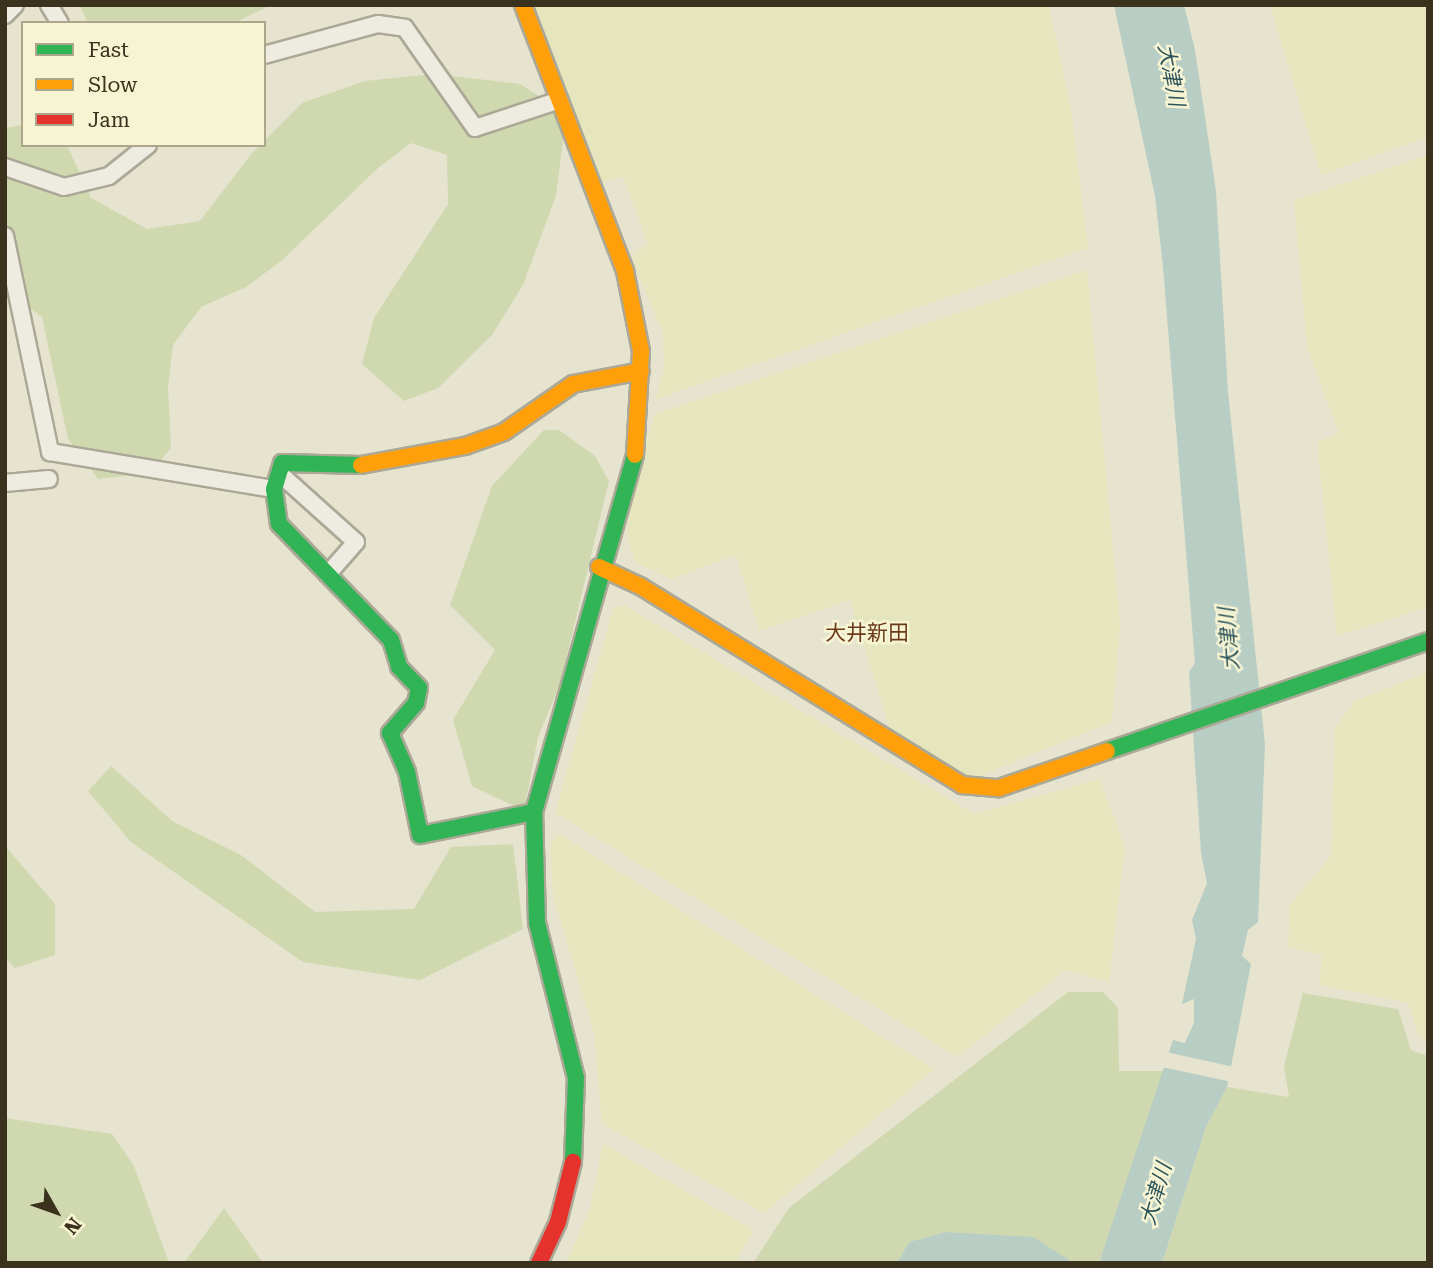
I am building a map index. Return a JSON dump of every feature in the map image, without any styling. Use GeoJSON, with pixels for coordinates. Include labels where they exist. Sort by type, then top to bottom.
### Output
{"type":"FeatureCollection","features":[{"type":"Feature","properties":{"kind":"street"},"geometry":{"type":"LineString","coordinates":[[5,15],[15,5]]}},
{"type":"Feature","properties":{"kind":"street"},"geometry":{"type":"LineString","coordinates":[[49,5],[59,21]]}},
{"type":"Feature","properties":{"kind":"street"},"geometry":{"type":"LineString","coordinates":[[523,5],[625,271],[636,311],[641,371],[636,452],[599,567],[534,812],[537,923],[576,1078],[573,1164],[558,1222],[539,1263]]}},
{"type":"Feature","properties":{"kind":"street"},"geometry":{"type":"LineString","coordinates":[[266,54],[310,39],[392,26],[405,29],[475,128],[560,100]]}},
{"type":"Feature","properties":{"kind":"street"},"geometry":{"type":"LineString","coordinates":[[5,167],[64,187],[109,176],[145,147]]}},
{"type":"Feature","properties":{"kind":"street"},"geometry":{"type":"LineString","coordinates":[[6,243],[50,452],[277,481],[356,542],[328,574]]}},
{"type":"Feature","properties":{"kind":"street"},"geometry":{"type":"LineString","coordinates":[[534,812],[420,835],[407,772],[390,733],[416,703],[419,688],[399,667],[391,640],[279,524],[277,481],[282,463],[373,465],[465,446],[504,432],[573,384],[641,371]]}},
{"type":"Feature","properties":{"kind":"street"},"geometry":{"type":"LineString","coordinates":[[5,483],[49,479]]}},
{"type":"Feature","properties":{"kind":"street"},"geometry":{"type":"LineString","coordinates":[[599,567],[640,586],[962,785],[999,788],[1428,641]]}},
{"type":"Feature","properties":{"kind":"green space"},"geometry":{"type":"Polygon","coordinates":[[[271,5],[238,21],[87,21],[80,6],[271,5]]]}},
{"type":"Feature","properties":{"kind":"green space"},"geometry":{"type":"Polygon","coordinates":[[[534,5],[1049,5],[1072,116],[1088,248],[656,399],[664,369],[663,334],[631,257],[648,244],[623,177],[600,183],[534,5]]]}},
{"type":"Feature","properties":{"kind":"green space"},"geometry":{"type":"Polygon","coordinates":[[[1270,5],[1428,5],[1428,137],[1321,175],[1270,5]]]}},
{"type":"Feature","properties":{"kind":"green space"},"geometry":{"type":"Polygon","coordinates":[[[434,74],[520,84],[547,101],[565,124],[556,196],[523,285],[492,335],[438,388],[404,401],[362,364],[374,318],[448,204],[447,155],[411,143],[378,168],[280,262],[246,287],[201,307],[173,345],[168,387],[171,448],[150,473],[98,479],[68,439],[42,317],[5,289],[5,128],[21,125],[21,147],[68,147],[91,198],[147,229],[200,221],[252,153],[258,147],[266,147],[266,139],[302,103],[365,81],[434,74]]]}},
{"type":"Feature","properties":{"kind":"green space"},"geometry":{"type":"Polygon","coordinates":[[[1428,155],[1428,607],[1337,636],[1317,442],[1339,433],[1307,347],[1294,200],[1428,155]]]}},
{"type":"Feature","properties":{"kind":"green space"},"geometry":{"type":"Polygon","coordinates":[[[1087,270],[1120,625],[1112,722],[972,779],[891,733],[850,600],[759,631],[736,555],[671,579],[635,562],[627,536],[633,486],[655,414],[1087,270]]]}},
{"type":"Feature","properties":{"kind":"green space"},"geometry":{"type":"Polygon","coordinates":[[[544,430],[559,430],[595,456],[609,481],[560,684],[538,737],[524,811],[472,786],[453,720],[495,650],[450,605],[492,486],[544,430]]]}},
{"type":"Feature","properties":{"kind":"green space"},"geometry":{"type":"Polygon","coordinates":[[[624,605],[974,814],[1100,779],[1125,847],[1109,982],[1065,970],[958,1057],[555,813],[613,609],[624,605]]]}},
{"type":"Feature","properties":{"kind":"green space"},"geometry":{"type":"Polygon","coordinates":[[[1428,672],[1428,1039],[1419,1036],[1408,1003],[1319,985],[1322,955],[1288,947],[1290,905],[1331,856],[1335,728],[1355,701],[1428,672]]]}},
{"type":"Feature","properties":{"kind":"green space"},"geometry":{"type":"Polygon","coordinates":[[[111,766],[172,821],[241,855],[315,912],[414,909],[451,847],[513,844],[523,929],[420,980],[303,962],[131,842],[88,791],[111,766]]]}},
{"type":"Feature","properties":{"kind":"green space"},"geometry":{"type":"Polygon","coordinates":[[[559,834],[934,1069],[764,1213],[602,1124],[594,1033],[553,896],[550,844],[559,834]]]}},
{"type":"Feature","properties":{"kind":"green space"},"geometry":{"type":"Polygon","coordinates":[[[5,846],[55,904],[55,955],[15,968],[5,958],[5,846]]]}},
{"type":"Feature","properties":{"kind":"green space"},"geometry":{"type":"Polygon","coordinates":[[[1068,992],[1103,992],[1118,1008],[1119,1071],[1165,1071],[1099,1263],[1074,1263],[1033,1238],[946,1232],[909,1242],[897,1263],[753,1263],[789,1208],[1068,992]]]}},
{"type":"Feature","properties":{"kind":"green space"},"geometry":{"type":"Polygon","coordinates":[[[1303,993],[1398,1009],[1411,1050],[1428,1056],[1428,1263],[1162,1263],[1206,1127],[1227,1087],[1289,1097],[1284,1066],[1303,993]]]}},
{"type":"Feature","properties":{"kind":"green space"},"geometry":{"type":"Polygon","coordinates":[[[5,1118],[112,1134],[134,1166],[169,1263],[5,1263],[5,1118]]]}},
{"type":"Feature","properties":{"kind":"green space"},"geometry":{"type":"Polygon","coordinates":[[[603,1144],[754,1230],[735,1263],[566,1263],[590,1209],[603,1144]]]}},
{"type":"Feature","properties":{"kind":"green space"},"geometry":{"type":"Polygon","coordinates":[[[224,1208],[263,1263],[184,1263],[224,1208]]]}},
{"type":"Feature","properties":{"kind":"water","name":"大津川"},"geometry":{"type":"Polygon","coordinates":[[[1114,5],[1184,5],[1195,50],[1216,191],[1228,392],[1265,744],[1258,922],[1248,930],[1242,956],[1251,964],[1227,1087],[1206,1127],[1162,1263],[1099,1263],[1173,1040],[1185,1043],[1194,1023],[1194,999],[1182,1004],[1196,939],[1192,920],[1207,883],[1201,853],[1189,672],[1195,663],[1163,267],[1155,196],[1114,5]]]}},
{"type":"Feature","properties":{"kind":"water"},"geometry":{"type":"Polygon","coordinates":[[[946,1232],[1033,1237],[1074,1263],[897,1263],[909,1242],[946,1232]]]}},
{"type":"Feature","properties":{"kind":"pier"},"geometry":{"type":"Polygon","coordinates":[[[1166,1052],[1234,1067],[1232,1082],[1162,1067],[1166,1052]]]}},
{"type":"Feature","properties":{"kind":"traffic: fast"},"geometry":{"type":"LineString","coordinates":[[573,1162],[576,1078],[537,923],[534,812],[635,455]]}},
{"type":"Feature","properties":{"kind":"traffic: fast"},"geometry":{"type":"LineString","coordinates":[[361,465],[282,463],[274,489],[279,524],[391,640],[399,667],[419,688],[416,703],[390,733],[407,772],[420,835],[534,812]]}},
{"type":"Feature","properties":{"kind":"traffic: fast"},"geometry":{"type":"LineString","coordinates":[[1107,751],[1428,641]]}},
{"type":"Feature","properties":{"kind":"traffic: slow"},"geometry":{"type":"LineString","coordinates":[[523,5],[625,271],[641,351],[635,455]]}},
{"type":"Feature","properties":{"kind":"traffic: slow"},"geometry":{"type":"LineString","coordinates":[[361,465],[465,446],[504,432],[573,384],[641,371]]}},
{"type":"Feature","properties":{"kind":"traffic: slow"},"geometry":{"type":"LineString","coordinates":[[599,567],[640,586],[962,785],[999,788],[1107,751]]}},
{"type":"Feature","properties":{"kind":"traffic: jam"},"geometry":{"type":"LineString","coordinates":[[539,1263],[558,1222],[573,1162]]}},
{"type":"Feature","properties":{"kind":"district","name":"大井新田"},"geometry":{"type":"Point","coordinates":[867,633]}}]}
